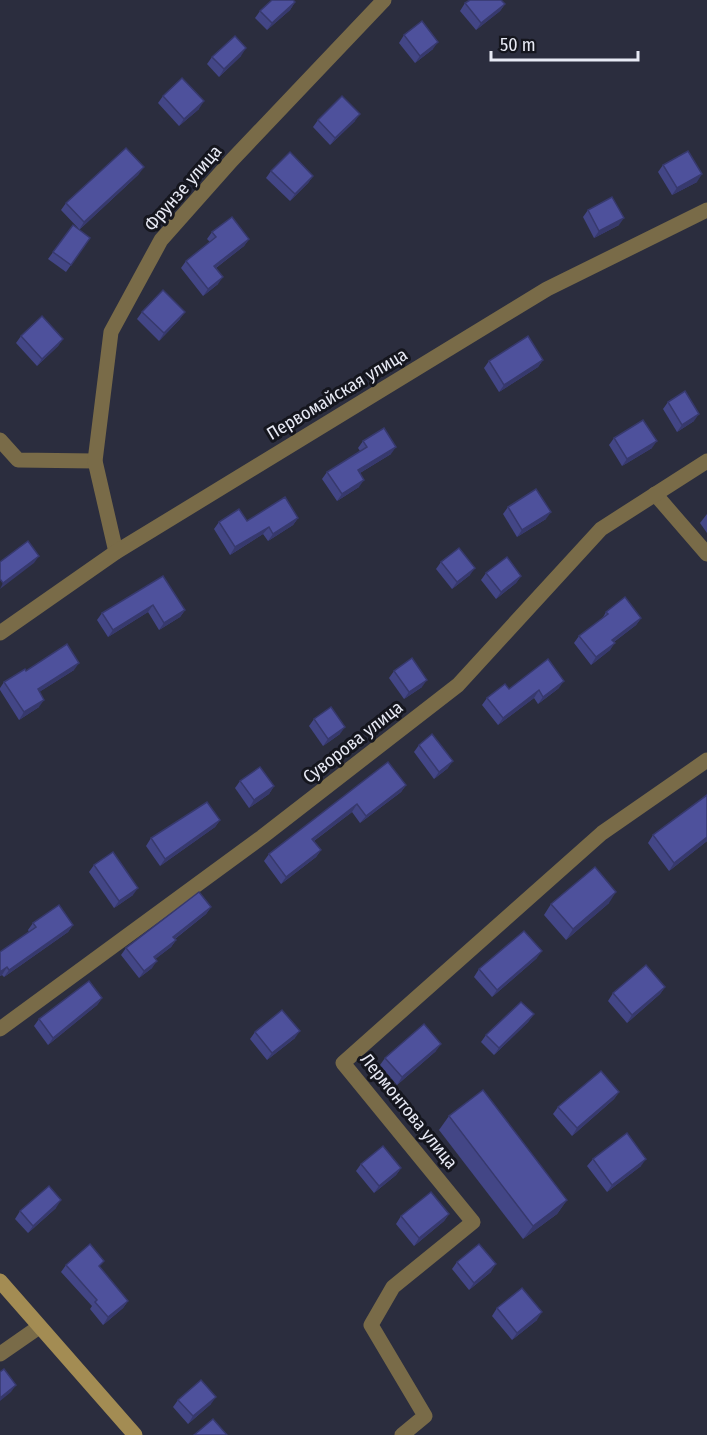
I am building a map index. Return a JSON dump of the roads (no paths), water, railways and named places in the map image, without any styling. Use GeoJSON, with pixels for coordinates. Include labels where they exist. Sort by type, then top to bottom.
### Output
{"type":"FeatureCollection","features":[{"type":"Feature","properties":{"kind":"street","name":"Фрунзе улица"},"geometry":{"type":"LineString","coordinates":[[116,552],[95,461],[111,332],[161,240],[232,160],[384,0]]}},
{"type":"Feature","properties":{"kind":"street","name":"Первомайская улица"},"geometry":{"type":"LineString","coordinates":[[0,633],[116,552],[546,289],[707,210]]}},
{"type":"Feature","properties":{"kind":"street"},"geometry":{"type":"LineString","coordinates":[[0,440],[18,460],[95,461]]}},
{"type":"Feature","properties":{"kind":"street","name":"Суворова улица"},"geometry":{"type":"LineString","coordinates":[[0,1029],[262,837],[458,686],[602,529],[707,461]]}},
{"type":"Feature","properties":{"kind":"street"},"geometry":{"type":"LineString","coordinates":[[656,494],[707,554]]}},
{"type":"Feature","properties":{"kind":"street","name":"Лермонтова улица"},"geometry":{"type":"LineString","coordinates":[[402,1435],[424,1416],[371,1325],[393,1287],[473,1222],[343,1063],[602,833],[707,760]]}},
{"type":"Feature","properties":{"kind":"street"},"geometry":{"type":"LineString","coordinates":[[0,1281],[135,1435]]}},
{"type":"Feature","properties":{"kind":"street"},"geometry":{"type":"LineString","coordinates":[[0,1354],[39,1327]]}}]}
